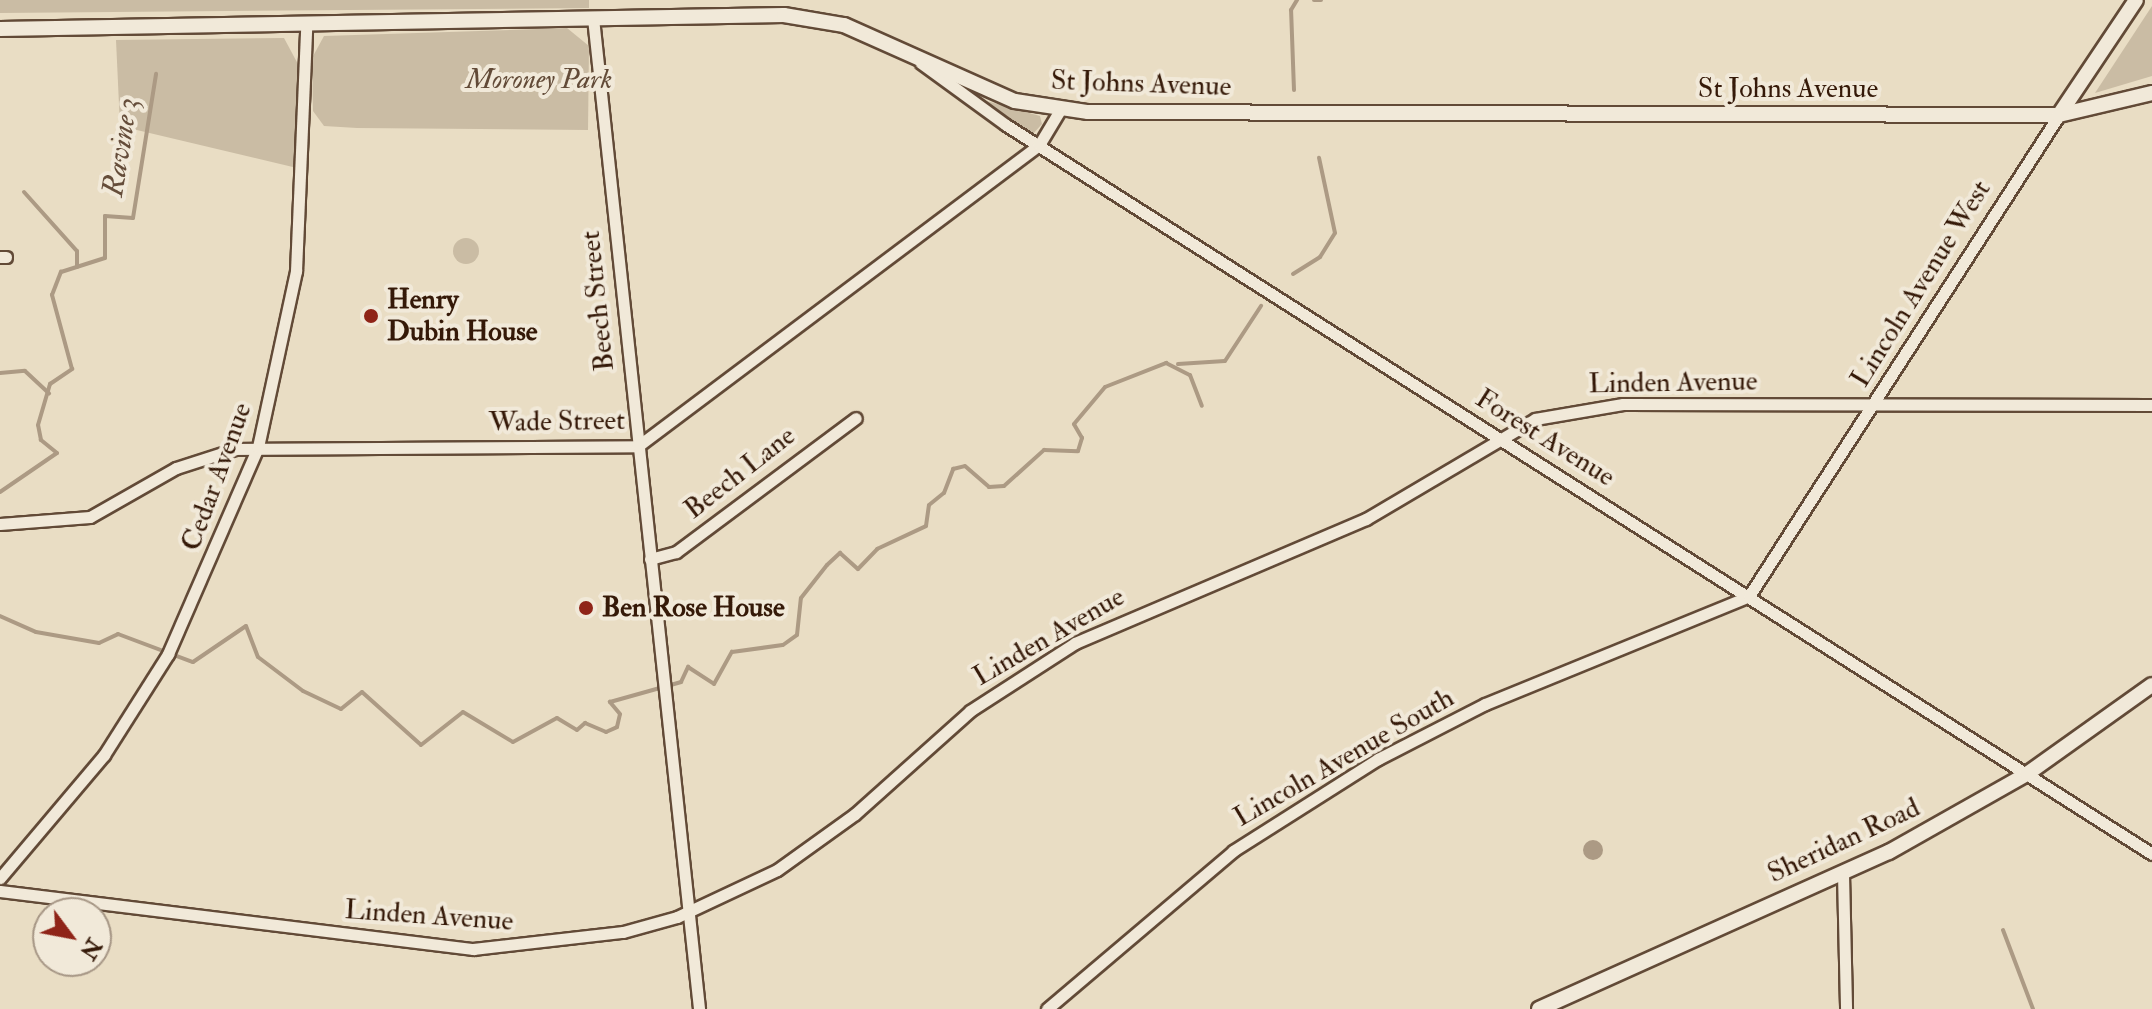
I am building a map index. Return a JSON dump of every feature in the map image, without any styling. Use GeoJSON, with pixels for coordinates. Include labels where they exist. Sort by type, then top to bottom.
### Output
{"type":"FeatureCollection","features":[{"type":"Feature","properties":{"kind":"street","name":"Lincoln Avenue West"},"geometry":{"type":"LineString","coordinates":[[1749,596],[2136,0]]}},
{"type":"Feature","properties":{"kind":"street","name":"St Johns Avenue"},"geometry":{"type":"LineString","coordinates":[[0,29],[306,28],[593,18],[818,19],[916,59],[964,83],[1060,110],[2059,115],[2152,93]]}},
{"type":"Feature","properties":{"kind":"street","name":"Beech Street"},"geometry":{"type":"LineString","coordinates":[[593,18],[699,1009]]}},
{"type":"Feature","properties":{"kind":"street","name":"Cedar Avenue"},"geometry":{"type":"LineString","coordinates":[[0,878],[76,792],[143,695],[193,606],[258,447],[296,271],[306,28]]}},
{"type":"Feature","properties":{"kind":"street","name":"Forest Avenue"},"geometry":{"type":"LineString","coordinates":[[916,59],[1039,145],[2152,854]]}},
{"type":"Feature","properties":{"kind":"street","name":"Wade Street"},"geometry":{"type":"LineString","coordinates":[[0,524],[63,524],[108,511],[212,454],[258,447],[638,446],[1039,145],[1060,110]]}},
{"type":"Feature","properties":{"kind":"street","name":"Linden Avenue"},"geometry":{"type":"LineString","coordinates":[[0,891],[473,949],[566,943],[688,911],[777,870],[830,833],[970,711],[1075,643],[1366,519],[1500,438],[1579,408],[2152,405]]}},
{"type":"Feature","properties":{"kind":"street","name":"Beech Lane"},"geometry":{"type":"LineString","coordinates":[[650,559],[676,552],[856,418]]}},
{"type":"Feature","properties":{"kind":"street","name":"Lincoln Avenue South"},"geometry":{"type":"LineString","coordinates":[[1047,1009],[1233,851],[1378,759],[1485,704],[1749,596]]}},
{"type":"Feature","properties":{"kind":"street","name":"Sheridan Road"},"geometry":{"type":"LineString","coordinates":[[1539,1009],[1843,874],[2027,774],[2152,685]]}},
{"type":"Feature","properties":{"kind":"street"},"geometry":{"type":"LineString","coordinates":[[1843,874],[1846,1009]]}},
{"type":"Feature","properties":{"kind":"green space"},"geometry":{"type":"Polygon","coordinates":[[[0,0],[589,0],[589,8],[0,13],[0,0]]]}},
{"type":"Feature","properties":{"kind":"green space"},"geometry":{"type":"Polygon","coordinates":[[[2152,6],[2152,76],[2095,93],[2152,6]]]}},
{"type":"Feature","properties":{"kind":"green space","name":"Moroney Park"},"geometry":{"type":"Polygon","coordinates":[[[567,28],[589,46],[588,130],[324,126],[313,111],[312,58],[324,36],[567,28]]]}},
{"type":"Feature","properties":{"kind":"green space"},"geometry":{"type":"Polygon","coordinates":[[[284,38],[299,66],[297,168],[120,126],[116,40],[284,38]]]}},
{"type":"Feature","properties":{"kind":"green space"},"geometry":{"type":"Polygon","coordinates":[[[983,100],[1040,116],[1042,124],[1032,135],[983,100]]]}},
{"type":"Feature","properties":{"kind":"green space"},"geometry":{"type":"Polygon","coordinates":[[[466,238],[475,242],[479,251],[475,260],[466,264],[457,260],[453,251],[457,242],[466,238]]]}},
{"type":"Feature","properties":{"kind":"shaded area"},"geometry":{"type":"Polygon","coordinates":[[[1593,840],[1600,843],[1603,850],[1600,857],[1593,860],[1586,857],[1583,850],[1586,843],[1593,840]]]}},
{"type":"Feature","properties":{"kind":"waterway","name":"Ravine 3"},"geometry":{"type":"LineString","coordinates":[[1294,90],[1291,10],[1297,0]]}},
{"type":"Feature","properties":{"kind":"waterway","name":"Ravine 3"},"geometry":{"type":"LineString","coordinates":[[1314,0],[1321,0]]}},
{"type":"Feature","properties":{"kind":"waterway","name":"Ravine 3"},"geometry":{"type":"LineString","coordinates":[[0,492],[57,453],[41,440],[38,425],[50,384],[72,369],[52,295],[61,272],[105,258],[105,216],[133,218],[156,74]]}},
{"type":"Feature","properties":{"kind":"waterway","name":"Ravine 3"},"geometry":{"type":"LineString","coordinates":[[1293,274],[1320,257],[1335,233],[1319,158]]}},
{"type":"Feature","properties":{"kind":"waterway"},"geometry":{"type":"LineString","coordinates":[[24,192],[77,251],[77,267]]}},
{"type":"Feature","properties":{"kind":"waterway","name":"Ravine 3"},"geometry":{"type":"LineString","coordinates":[[1178,364],[1225,361],[1261,306]]}},
{"type":"Feature","properties":{"kind":"waterway","name":"Ravine 3"},"geometry":{"type":"LineString","coordinates":[[0,616],[36,632],[99,643],[118,634],[193,662],[246,626],[258,657],[303,691],[341,709],[362,692],[421,745],[463,712],[513,742],[557,718],[577,730],[585,723],[606,732],[617,727],[620,714],[610,702],[681,682],[688,667],[714,684],[732,652],[783,645],[797,635],[801,598],[827,565],[840,553],[858,569],[877,549],[926,526],[929,505],[944,493],[953,469],[965,466],[989,487],[1004,486],[1044,450],[1078,451],[1082,438],[1074,424],[1105,387],[1166,363],[1190,375],[1202,406]]}},
{"type":"Feature","properties":{"kind":"waterway"},"geometry":{"type":"LineString","coordinates":[[0,373],[25,371],[49,393]]}},
{"type":"Feature","properties":{"kind":"waterway"},"geometry":{"type":"LineString","coordinates":[[2003,930],[2033,1009]]}},
{"type":"Feature","properties":{"kind":"place","name":"Henry Dubin House"},"geometry":{"type":"Point","coordinates":[371,316]}},
{"type":"Feature","properties":{"kind":"place","name":"Ben Rose House"},"geometry":{"type":"Point","coordinates":[586,608]}}]}
